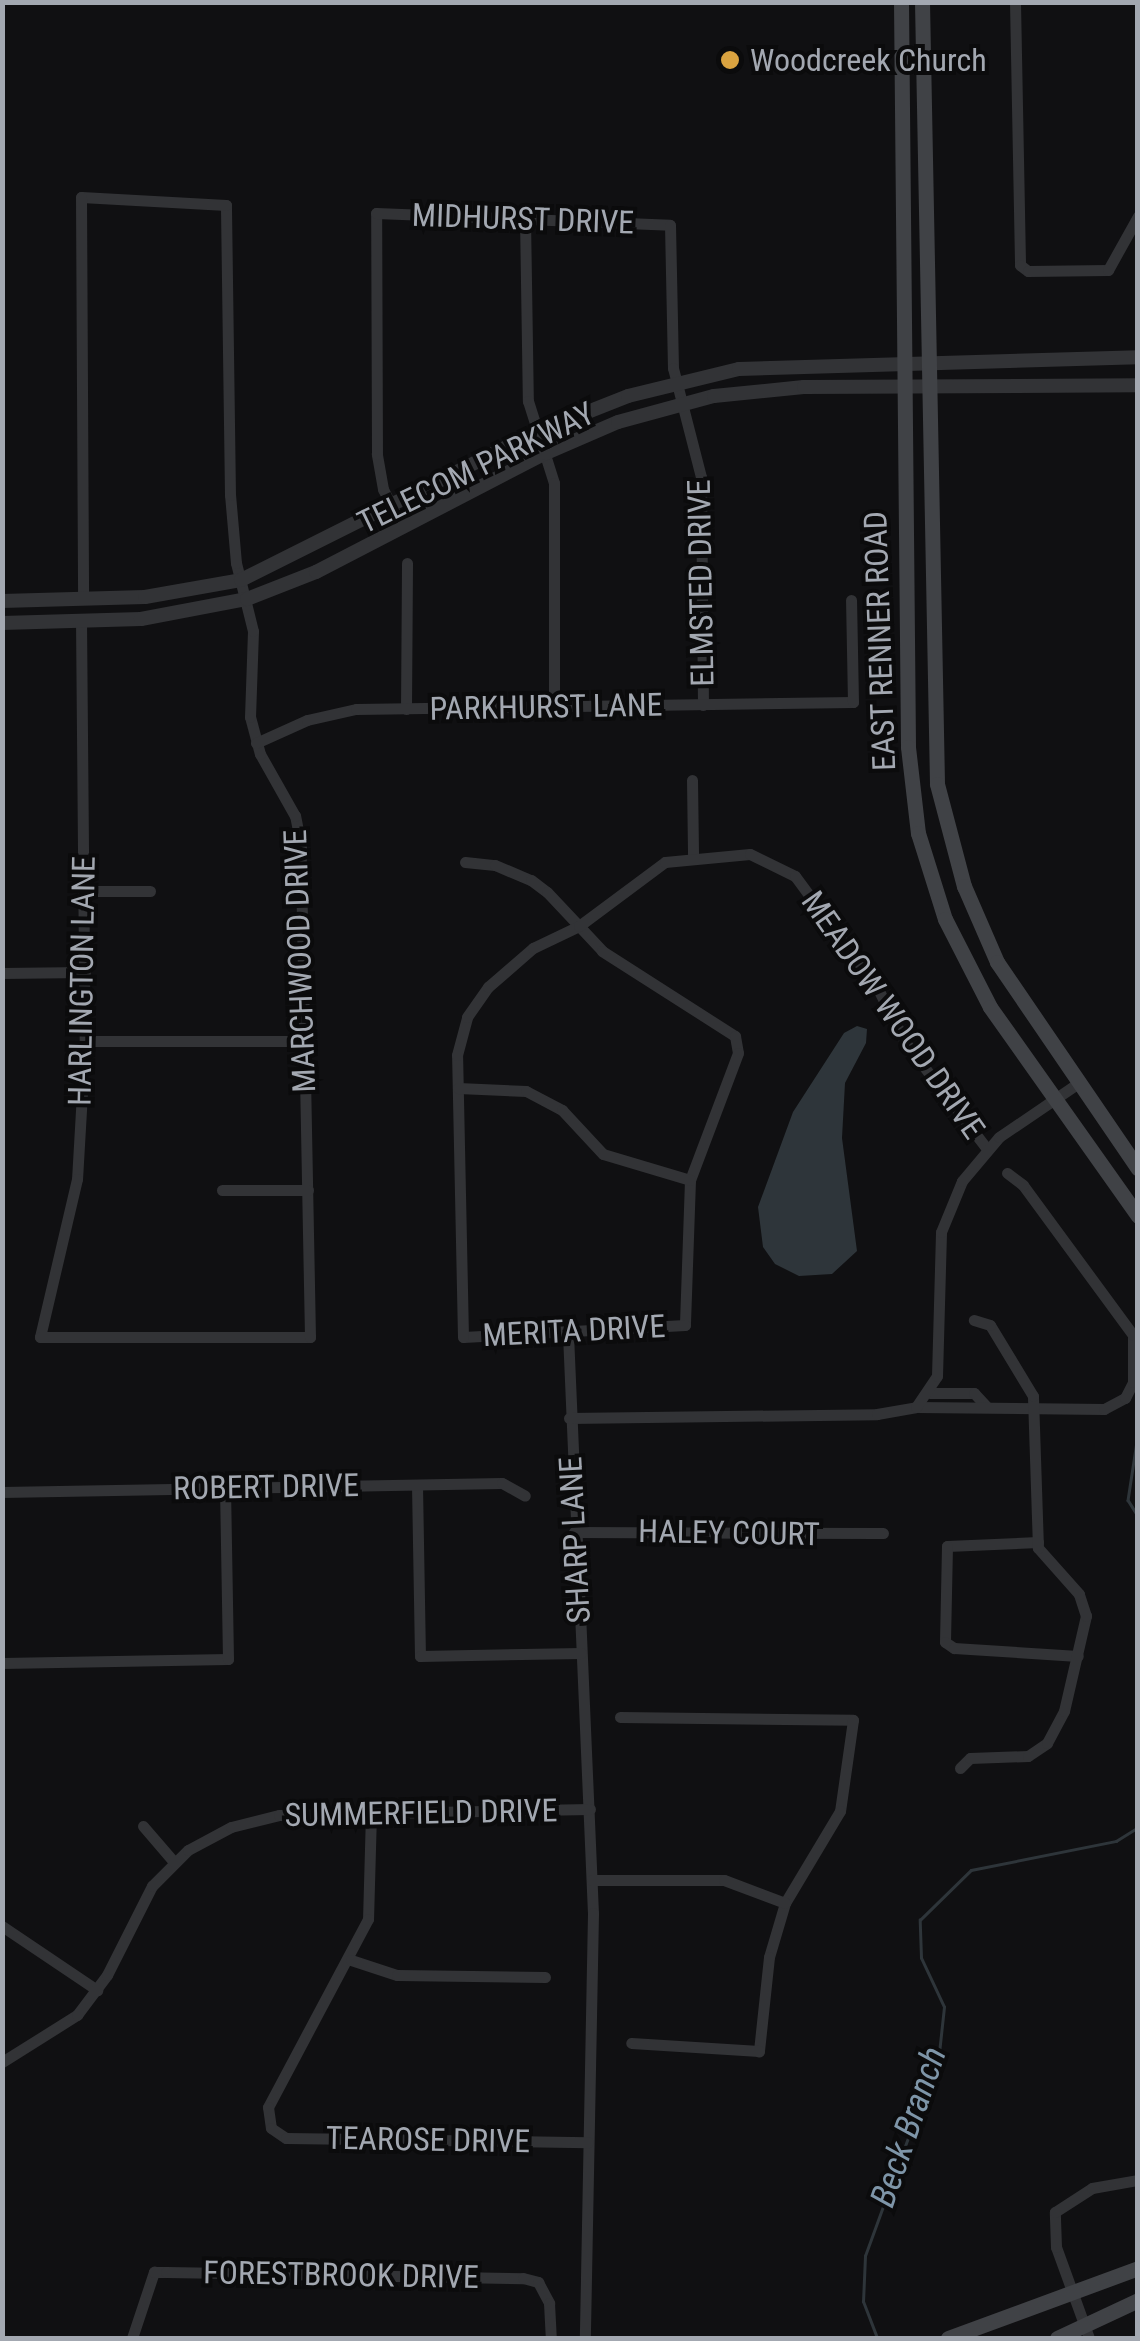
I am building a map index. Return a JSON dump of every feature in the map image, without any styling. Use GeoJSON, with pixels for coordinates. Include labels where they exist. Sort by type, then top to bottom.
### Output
{"type":"FeatureCollection","features":[{"type":"Feature","properties":{"kind":"main road","name":"EAST RENNER ROAD"},"geometry":{"type":"LineString","coordinates":[[901,2],[908,746],[918,833],[964,962],[1053,1099],[1138,1216]]}},
{"type":"Feature","properties":{"kind":"main road","name":"EAST RENNER ROAD"},"geometry":{"type":"LineString","coordinates":[[922,2],[924,387],[935,749],[945,821],[997,962],[1138,1169]]}},
{"type":"Feature","properties":{"kind":"main road"},"geometry":{"type":"LineString","coordinates":[[955,2335],[1138,2268]]}},
{"type":"Feature","properties":{"kind":"main road"},"geometry":{"type":"LineString","coordinates":[[1057,2338],[1086,2332],[1138,2300]]}},
{"type":"Feature","properties":{"kind":"street"},"geometry":{"type":"LineString","coordinates":[[1016,2],[1020,265],[1028,271],[1108,270],[1138,216]]}},
{"type":"Feature","properties":{"kind":"street","name":"MARCHWOOD DRIVE"},"geometry":{"type":"LineString","coordinates":[[83,598],[81,197],[226,205],[230,495],[240,580],[253,631],[248,696],[256,743],[299,834],[310,1337]]}},
{"type":"Feature","properties":{"kind":"street","name":"MIDHURST DRIVE"},"geometry":{"type":"LineString","coordinates":[[392,507],[377,454],[376,213],[670,225]]}},
{"type":"Feature","properties":{"kind":"street"},"geometry":{"type":"LineString","coordinates":[[526,218],[528,401],[546,453],[556,518],[554,707]]}},
{"type":"Feature","properties":{"kind":"street","name":"ELMSTED DRIVE"},"geometry":{"type":"LineString","coordinates":[[670,225],[676,383],[701,476],[703,705]]}},
{"type":"Feature","properties":{"kind":"street","name":"TELECOM PARKWAY"},"geometry":{"type":"LineString","coordinates":[[2,601],[145,596],[240,580],[536,432],[676,383],[779,364],[1138,357]]}},
{"type":"Feature","properties":{"kind":"street","name":"TELECOM PARKWAY"},"geometry":{"type":"LineString","coordinates":[[2,623],[141,619],[246,599],[303,578],[546,453],[682,404],[756,390],[1138,385]]}},
{"type":"Feature","properties":{"kind":"street"},"geometry":{"type":"LineString","coordinates":[[392,507],[402,526]]}},
{"type":"Feature","properties":{"kind":"street"},"geometry":{"type":"LineString","coordinates":[[406,563],[406,710]]}},
{"type":"Feature","properties":{"kind":"street","name":"PARKHURST LANE"},"geometry":{"type":"LineString","coordinates":[[256,743],[327,714],[853,702],[851,600]]}},
{"type":"Feature","properties":{"kind":"street","name":"HARLINGTON LANE"},"geometry":{"type":"LineString","coordinates":[[81,620],[85,1041],[77,1179],[40,1337],[310,1337]]}},
{"type":"Feature","properties":{"kind":"street"},"geometry":{"type":"LineString","coordinates":[[692,780],[693,854]]}},
{"type":"Feature","properties":{"kind":"street","name":"MEADOW WOOD DRIVE"},"geometry":{"type":"LineString","coordinates":[[463,1337],[458,1088],[460,1040],[474,1004],[533,948],[579,926],[646,871],[693,854],[750,854],[795,876],[878,989],[905,1042],[987,1149]]}},
{"type":"Feature","properties":{"kind":"street"},"geometry":{"type":"LineString","coordinates":[[458,1088],[526,1091],[562,1110],[602,1154],[690,1180],[738,1045],[714,1020],[629,971],[531,880],[495,864],[465,862]]}},
{"type":"Feature","properties":{"kind":"street"},"geometry":{"type":"LineString","coordinates":[[84,891],[150,891]]}},
{"type":"Feature","properties":{"kind":"street"},"geometry":{"type":"LineString","coordinates":[[2,973],[85,972]]}},
{"type":"Feature","properties":{"kind":"street"},"geometry":{"type":"LineString","coordinates":[[85,1041],[306,1041]]}},
{"type":"Feature","properties":{"kind":"street"},"geometry":{"type":"LineString","coordinates":[[916,1407],[930,1393],[937,1376],[941,1232],[962,1181],[987,1149],[1078,1084]]}},
{"type":"Feature","properties":{"kind":"street"},"geometry":{"type":"LineString","coordinates":[[930,1393],[974,1393],[986,1407],[1034,1410],[1114,1406],[1133,1382],[1133,1335],[1024,1185],[1007,1173]]}},
{"type":"Feature","properties":{"kind":"street","name":"MERITA DRIVE"},"geometry":{"type":"LineString","coordinates":[[463,1337],[686,1325],[690,1180]]}},
{"type":"Feature","properties":{"kind":"street"},"geometry":{"type":"LineString","coordinates":[[222,1190],[308,1190]]}},
{"type":"Feature","properties":{"kind":"street"},"geometry":{"type":"LineString","coordinates":[[960,1768],[970,1758],[1041,1750],[1058,1727],[1078,1656],[1085,1608],[1046,1563],[1038,1542],[1034,1410],[1024,1377],[990,1326],[974,1320]]}},
{"type":"Feature","properties":{"kind":"street"},"geometry":{"type":"LineString","coordinates":[[568,1334],[569,1418]]}},
{"type":"Feature","properties":{"kind":"street","name":"SHARP LANE"},"geometry":{"type":"LineString","coordinates":[[585,2338],[592,1880],[569,1418],[877,1414],[916,1407],[986,1407]]}},
{"type":"Feature","properties":{"kind":"street","name":"ROBERT DRIVE"},"geometry":{"type":"LineString","coordinates":[[2,1492],[502,1483],[525,1496]]}},
{"type":"Feature","properties":{"kind":"street"},"geometry":{"type":"LineString","coordinates":[[417,1484],[420,1656],[582,1653]]}},
{"type":"Feature","properties":{"kind":"street"},"geometry":{"type":"LineString","coordinates":[[2,1663],[228,1659],[224,1488]]}},
{"type":"Feature","properties":{"kind":"street","name":"HALEY COURT"},"geometry":{"type":"LineString","coordinates":[[574,1532],[883,1533]]}},
{"type":"Feature","properties":{"kind":"street"},"geometry":{"type":"LineString","coordinates":[[1038,1542],[947,1546],[947,1646],[1078,1656]]}},
{"type":"Feature","properties":{"kind":"street"},"geometry":{"type":"LineString","coordinates":[[620,1717],[854,1720],[840,1810],[786,1903],[769,1957],[759,2051],[630,2042]]}},
{"type":"Feature","properties":{"kind":"street","name":"SUMMERFIELD DRIVE"},"geometry":{"type":"LineString","coordinates":[[2,2062],[59,2031],[97,1990],[138,1905],[174,1862],[216,1834],[263,1818],[590,1809]]}},
{"type":"Feature","properties":{"kind":"street"},"geometry":{"type":"LineString","coordinates":[[370,1813],[372,1899],[350,1960],[396,1975],[545,1977]]}},
{"type":"Feature","properties":{"kind":"street"},"geometry":{"type":"LineString","coordinates":[[142,1826],[174,1862]]}},
{"type":"Feature","properties":{"kind":"street"},"geometry":{"type":"LineString","coordinates":[[592,1880],[724,1880],[786,1903]]}},
{"type":"Feature","properties":{"kind":"street"},"geometry":{"type":"LineString","coordinates":[[2,1926],[97,1990]]}},
{"type":"Feature","properties":{"kind":"street","name":"TEAROSE DRIVE"},"geometry":{"type":"LineString","coordinates":[[350,1960],[268,2107],[271,2128],[286,2138],[588,2142]]}},
{"type":"Feature","properties":{"kind":"street"},"geometry":{"type":"LineString","coordinates":[[1086,2332],[1056,2247],[1056,2212],[1092,2188],[1138,2180]]}},
{"type":"Feature","properties":{"kind":"street","name":"FORESTBROOK DRIVE"},"geometry":{"type":"LineString","coordinates":[[132,2338],[154,2272],[523,2278],[538,2282],[549,2303],[551,2338]]}},
{"type":"Feature","properties":{"kind":"shaded area"},"geometry":{"type":"Polygon","coordinates":[[[857,1026],[867,1029],[866,1043],[845,1083],[842,1138],[857,1251],[832,1274],[799,1276],[775,1264],[763,1247],[758,1207],[793,1112],[844,1033],[857,1026]]]}},
{"type":"Feature","properties":{"kind":"waterway","name":"Beck Branch"},"geometry":{"type":"LineString","coordinates":[[1138,1435],[1128,1500],[1138,1516]]}},
{"type":"Feature","properties":{"kind":"waterway","name":"Beck Branch"},"geometry":{"type":"LineString","coordinates":[[877,2338],[863,2302],[865,2256],[939,2053],[944,2007],[921,1958],[920,1920],[971,1870],[1116,1841],[1138,1827]]}},
{"type":"Feature","properties":{"kind":"place","name":"Woodcreek Church"},"geometry":{"type":"Point","coordinates":[730,60]}}]}
